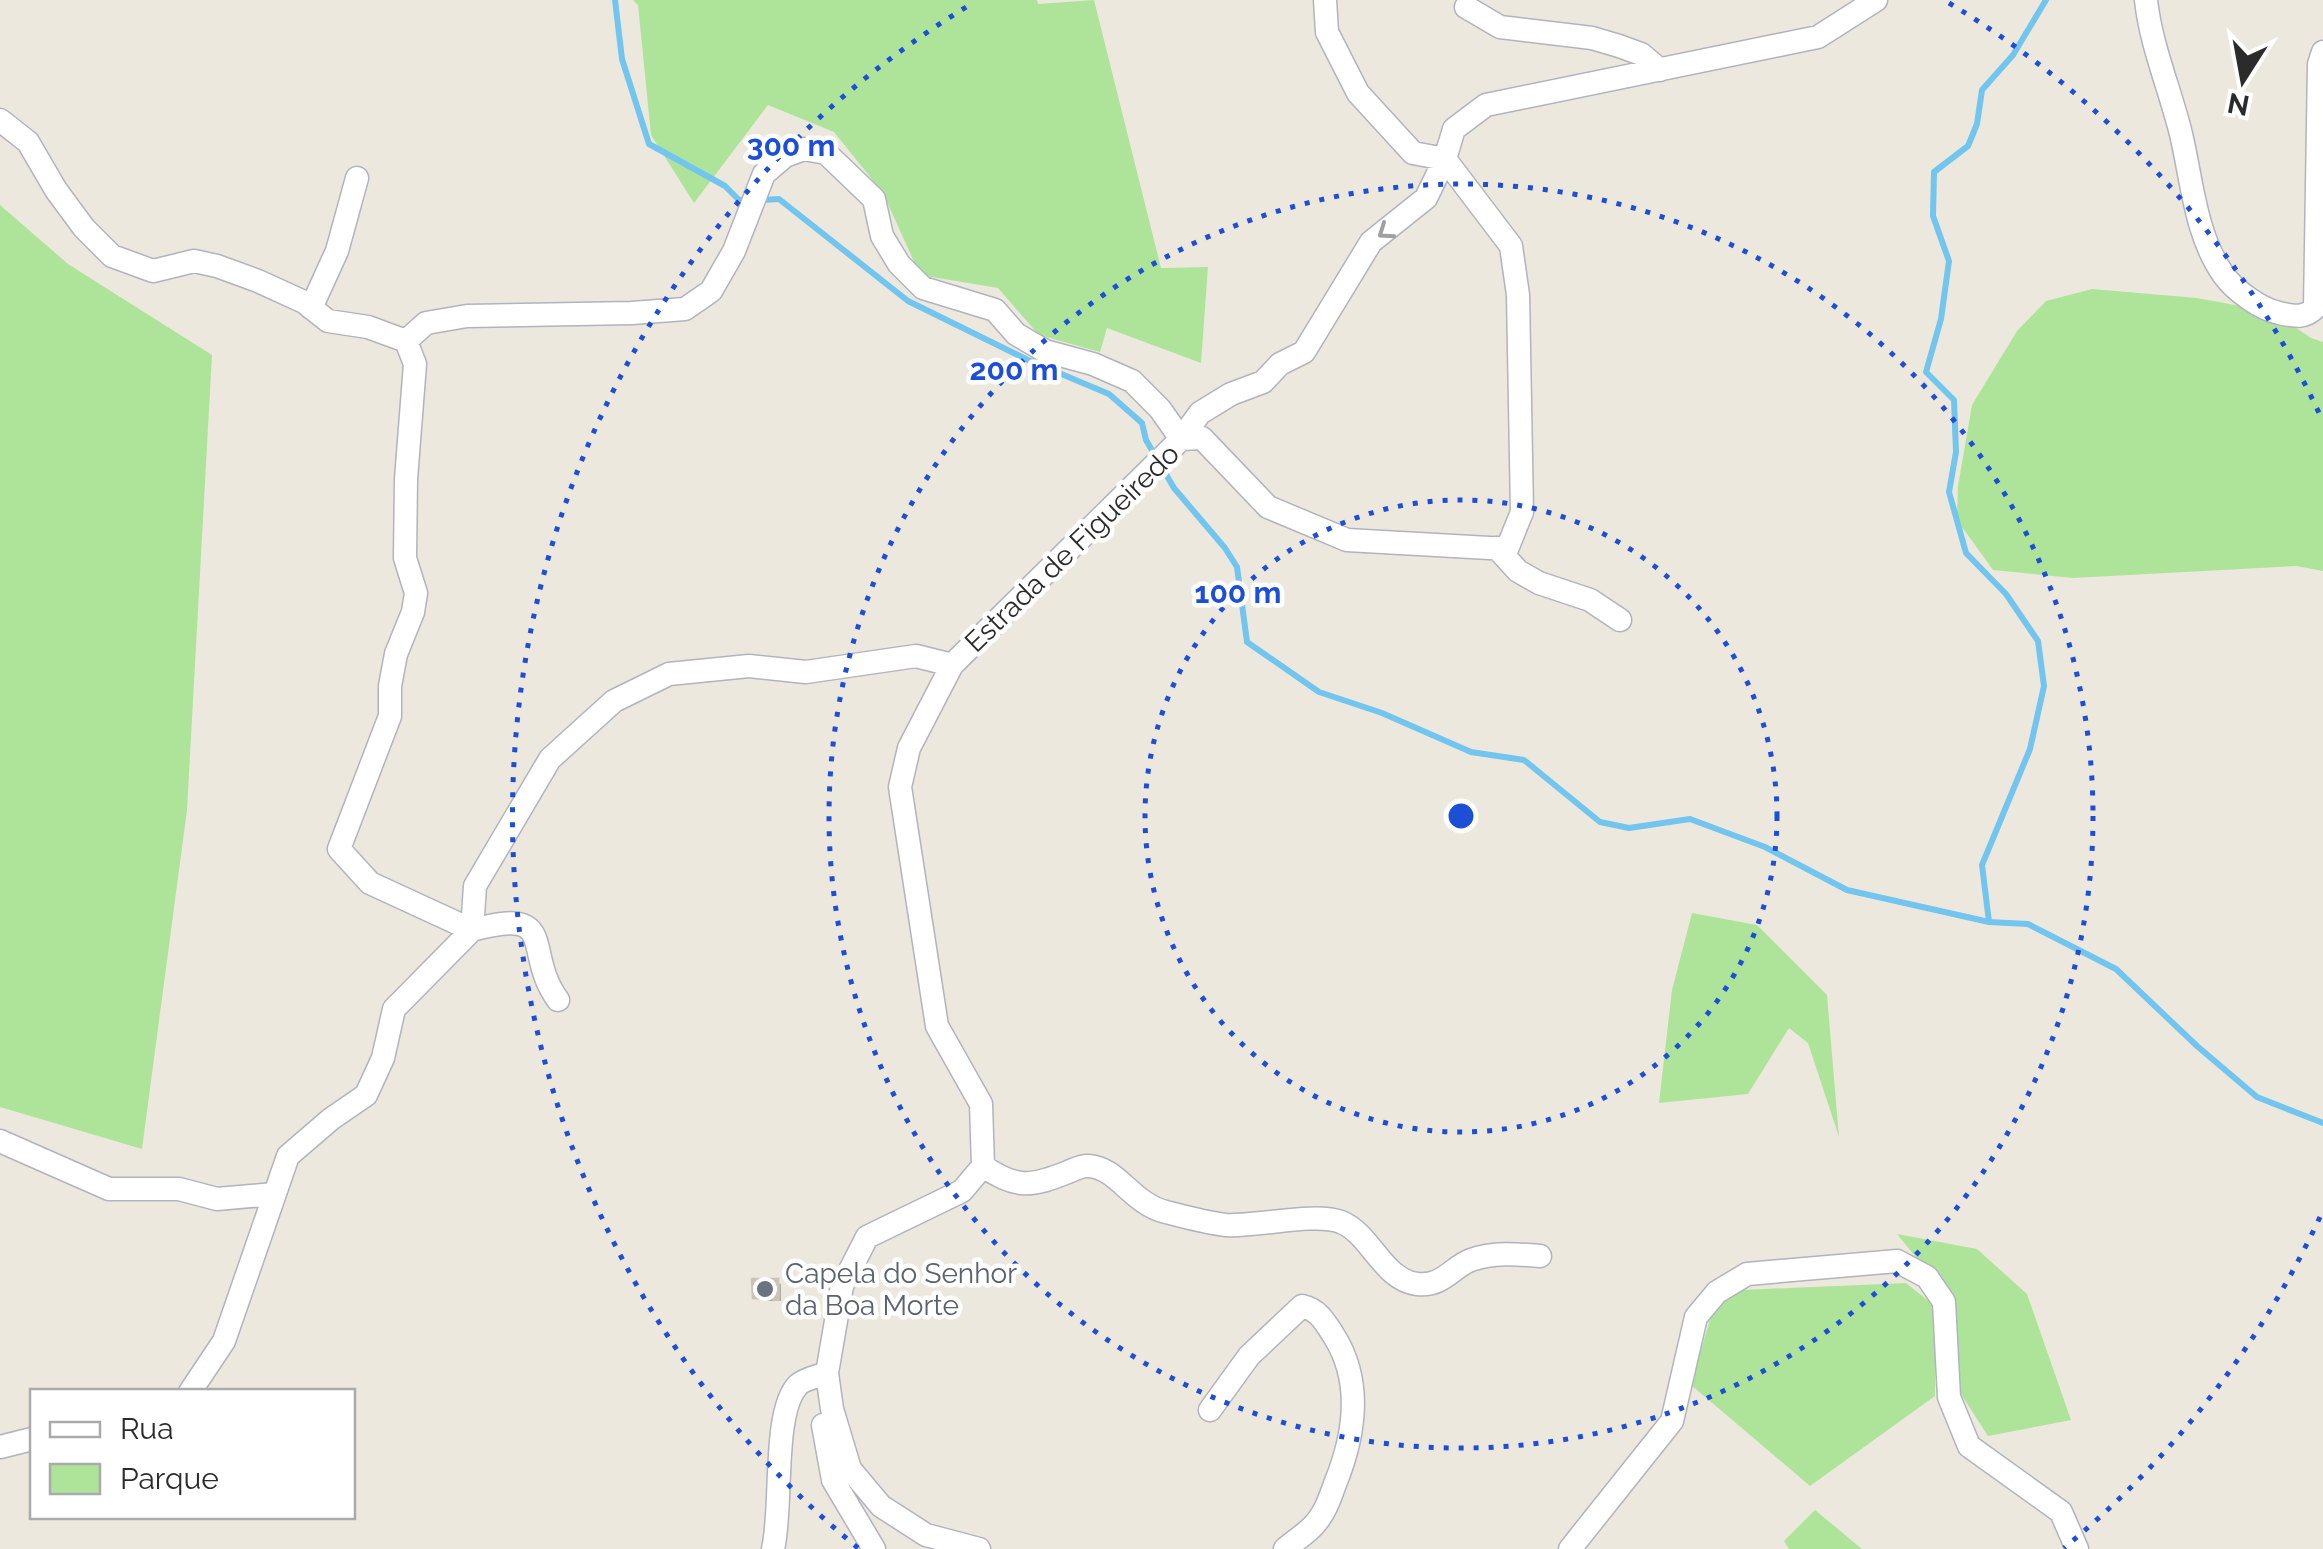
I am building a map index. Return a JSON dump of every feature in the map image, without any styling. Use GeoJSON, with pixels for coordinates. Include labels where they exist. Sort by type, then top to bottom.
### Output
{"type":"FeatureCollection","features":[{"type":"Feature","properties":{"kind":"street"},"geometry":{"type":"LineString","coordinates":[[1326,0],[1328,32],[1358,92],[1413,152],[1445,158],[1511,246],[1518,295],[1522,512],[1507,549],[1497,548]]}},
{"type":"Feature","properties":{"kind":"street"},"geometry":{"type":"LineString","coordinates":[[1175,445],[1200,412],[1231,394],[1264,382],[1280,364],[1304,352],[1371,242],[1426,198],[1454,129],[1486,105],[1818,37],[1876,0]]}},
{"type":"Feature","properties":{"kind":"street"},"geometry":{"type":"LineString","coordinates":[[2146,0],[2148,22],[2182,136],[2191,188],[2203,230],[2223,274],[2248,297],[2274,312],[2297,316],[2308,315],[2314,308],[2319,64],[2323,52]]}},
{"type":"Feature","properties":{"kind":"street"},"geometry":{"type":"LineString","coordinates":[[1466,7],[1500,27],[1592,38],[1619,46],[1640,54],[1660,70]]}},
{"type":"Feature","properties":{"kind":"street"},"geometry":{"type":"LineString","coordinates":[[0,120],[28,142],[56,190],[84,228],[112,256],[153,270],[194,261],[216,266],[258,281],[328,321],[368,327],[406,340]]}},
{"type":"Feature","properties":{"kind":"street"},"geometry":{"type":"LineString","coordinates":[[406,340],[426,324],[467,316],[685,309],[711,292],[734,251],[764,174],[784,156],[804,149],[826,153],[874,198],[882,236],[899,264],[924,288],[995,310],[1016,334],[1045,351],[1093,364],[1132,381],[1160,409],[1175,445]]}},
{"type":"Feature","properties":{"kind":"street"},"geometry":{"type":"LineString","coordinates":[[311,308],[337,251],[356,178]]}},
{"type":"Feature","properties":{"kind":"street"},"geometry":{"type":"LineString","coordinates":[[406,340],[415,364],[406,478],[405,558],[416,593],[413,612],[396,654],[390,716],[339,849],[370,882],[472,930]]}},
{"type":"Feature","properties":{"kind":"street","name":"Estrada de Figueiredo"},"geometry":{"type":"LineString","coordinates":[[983,1166],[981,1104],[937,1026],[900,787],[909,748],[952,665],[1175,445],[1202,438],[1268,507],[1347,540],[1497,548]]}},
{"type":"Feature","properties":{"kind":"street"},"geometry":{"type":"LineString","coordinates":[[1497,548],[1518,570],[1539,583],[1590,600],[1620,620]]}},
{"type":"Feature","properties":{"kind":"street"},"geometry":{"type":"LineString","coordinates":[[472,930],[474,886],[550,758],[614,701],[668,674],[684,672],[749,666],[806,672],[916,656],[952,665]]}},
{"type":"Feature","properties":{"kind":"street"},"geometry":{"type":"LineString","coordinates":[[192,1389],[224,1341],[288,1156],[366,1095],[383,1058],[394,1009],[472,930],[506,921],[532,930],[540,946],[547,984],[558,1000]]}},
{"type":"Feature","properties":{"kind":"street"},"geometry":{"type":"LineString","coordinates":[[0,1141],[108,1189],[179,1189],[217,1200],[274,1194]]}},
{"type":"Feature","properties":{"kind":"street"},"geometry":{"type":"LineString","coordinates":[[978,1549],[926,1536],[882,1506],[850,1469],[832,1409],[827,1373],[842,1286],[867,1237],[962,1191],[983,1166],[1022,1186],[1044,1182],[1084,1165],[1101,1168],[1143,1204],[1226,1224],[1342,1222],[1401,1279],[1419,1285],[1449,1278],[1467,1261],[1488,1256],[1540,1256]]}},
{"type":"Feature","properties":{"kind":"street"},"geometry":{"type":"LineString","coordinates":[[1570,1549],[1672,1422],[1696,1317],[1717,1292],[1747,1274],[1896,1261],[1928,1277],[1944,1302],[1949,1398],[1970,1446],[2061,1512],[2077,1549]]}},
{"type":"Feature","properties":{"kind":"street"},"geometry":{"type":"LineString","coordinates":[[1210,1410],[1249,1356],[1302,1306],[1313,1308],[1322,1317],[1344,1352],[1350,1372],[1354,1422],[1349,1447],[1327,1504],[1315,1524],[1284,1549]]}},
{"type":"Feature","properties":{"kind":"street"},"geometry":{"type":"LineString","coordinates":[[773,1549],[780,1523],[782,1416],[798,1384],[827,1373]]}},
{"type":"Feature","properties":{"kind":"street"},"geometry":{"type":"LineString","coordinates":[[832,1409],[823,1423],[833,1480],[869,1541]]}},
{"type":"Feature","properties":{"kind":"street"},"geometry":{"type":"LineString","coordinates":[[0,1447],[30,1440]]}},
{"type":"Feature","properties":{"kind":"green space"},"geometry":{"type":"Polygon","coordinates":[[[633,0],[1037,0],[1038,4],[1094,0],[1161,268],[1208,267],[1201,363],[1107,328],[1100,352],[1039,335],[998,288],[920,275],[883,193],[834,132],[768,105],[694,203],[651,135],[638,5],[633,0]]]}},
{"type":"Feature","properties":{"kind":"green space"},"geometry":{"type":"Polygon","coordinates":[[[0,205],[68,264],[212,355],[187,810],[142,1149],[0,1107],[0,205]]]}},
{"type":"Feature","properties":{"kind":"green space"},"geometry":{"type":"Polygon","coordinates":[[[2092,289],[2197,298],[2273,312],[2323,342],[2323,571],[2296,566],[2073,578],[1993,570],[1957,514],[1972,405],[2017,331],[2046,301],[2092,289]]]}},
{"type":"Feature","properties":{"kind":"green space"},"geometry":{"type":"Polygon","coordinates":[[[1692,913],[1757,925],[1827,995],[1839,1137],[1808,1043],[1789,1028],[1748,1094],[1659,1103],[1672,990],[1692,913]]]}},
{"type":"Feature","properties":{"kind":"green space"},"geometry":{"type":"Polygon","coordinates":[[[1897,1234],[1977,1249],[2027,1294],[2071,1420],[1988,1436],[1961,1394],[1955,1305],[1897,1234]]]}},
{"type":"Feature","properties":{"kind":"green space"},"geometry":{"type":"Polygon","coordinates":[[[1906,1283],[1935,1306],[1935,1396],[1810,1486],[1691,1385],[1713,1309],[1740,1290],[1906,1283]]]}},
{"type":"Feature","properties":{"kind":"green space"},"geometry":{"type":"Polygon","coordinates":[[[1815,1510],[1862,1549],[1789,1549],[1784,1541],[1815,1510]]]}},
{"type":"Feature","properties":{"kind":"building","name":"Capela do Senhor da Boa Morte"},"geometry":{"type":"Polygon","coordinates":[[[752,1279],[778,1279],[778,1299],[753,1298],[752,1279]]]}},
{"type":"Feature","properties":{"kind":"waterway"},"geometry":{"type":"LineString","coordinates":[[615,0],[622,59],[649,144],[725,186],[739,200],[748,200]]}},
{"type":"Feature","properties":{"kind":"waterway"},"geometry":{"type":"LineString","coordinates":[[1989,922],[1982,865],[2030,749],[2044,686],[2038,641],[2006,594],[1966,553],[1949,492],[1956,452],[1954,400],[1926,372],[1941,319],[1949,261],[1933,216],[1934,172],[1968,146],[1977,124],[1982,90],[2013,55],[2046,0]]}},
{"type":"Feature","properties":{"kind":"waterway"},"geometry":{"type":"LineString","coordinates":[[760,200],[779,199],[908,301],[1028,360],[1109,394],[1142,423],[1146,440],[1174,488],[1237,567],[1247,642],[1319,692],[1382,713],[1471,752],[1524,760],[1600,822],[1629,828],[1690,819],[1765,847],[1847,890],[1989,922],[2028,924],[2116,969],[2257,1097],[2323,1123]]}},
{"type":"Feature","properties":{"kind":"place","name":"Capela do Senhor da Boa Morte"},"geometry":{"type":"Point","coordinates":[765,1289]}}]}
